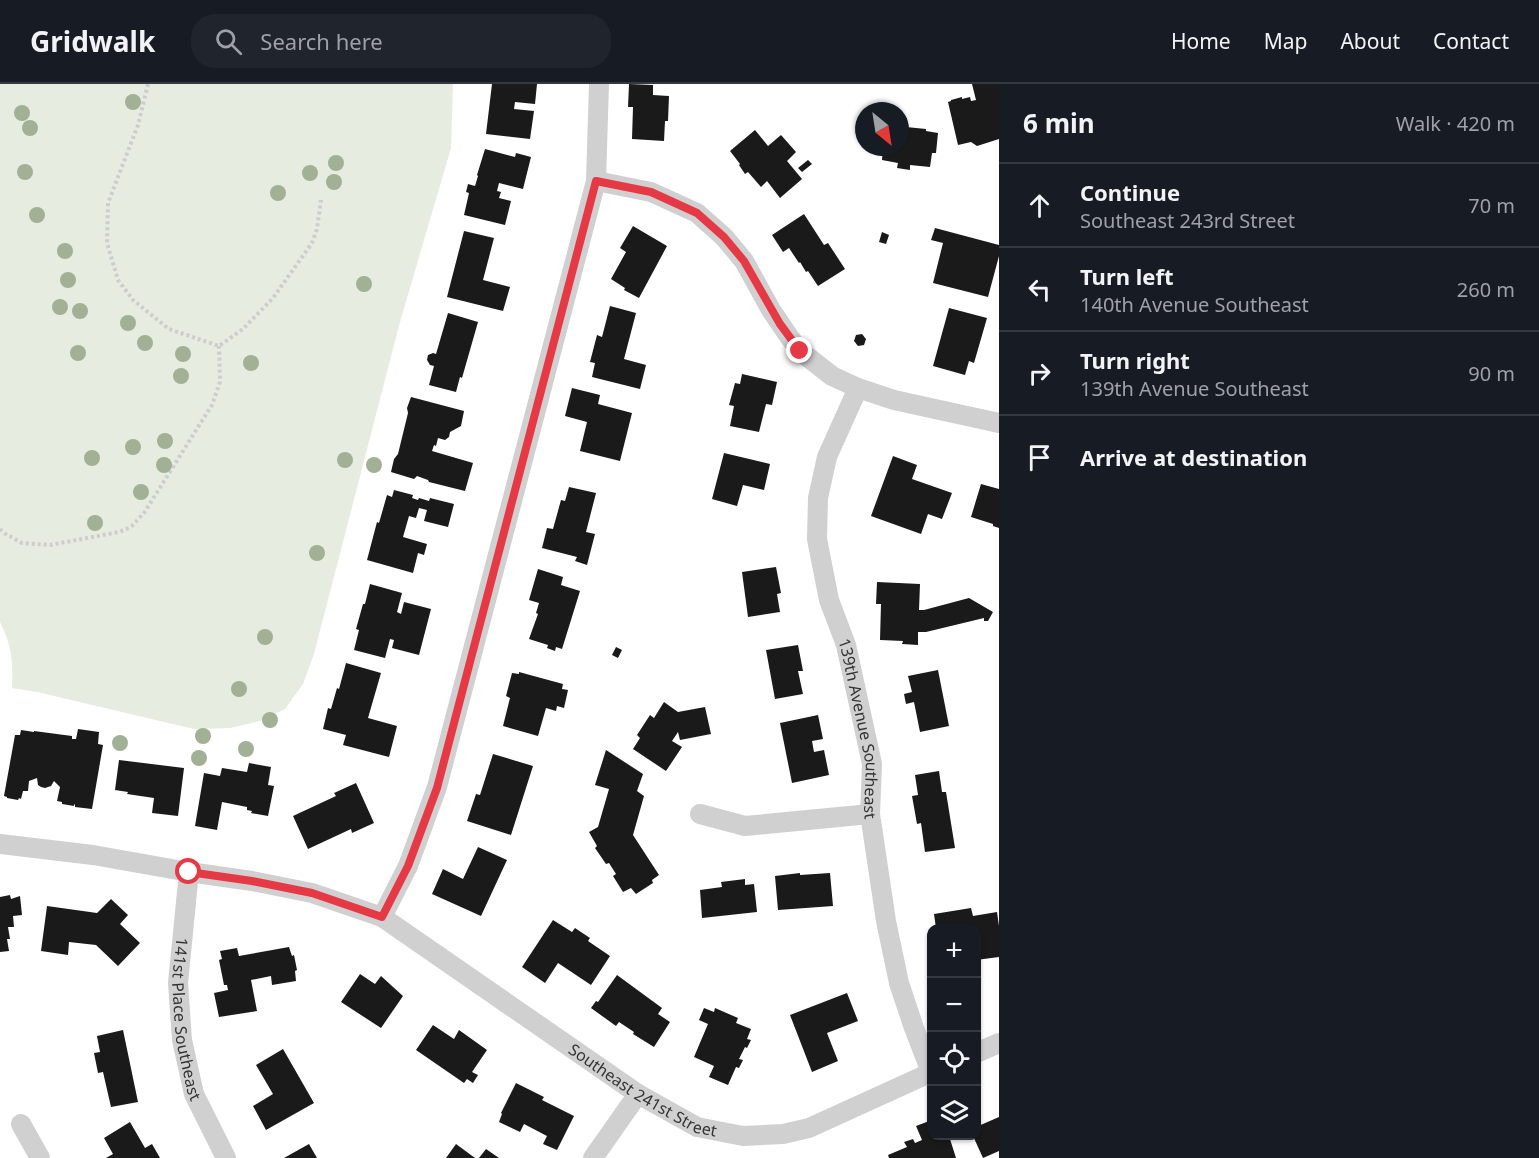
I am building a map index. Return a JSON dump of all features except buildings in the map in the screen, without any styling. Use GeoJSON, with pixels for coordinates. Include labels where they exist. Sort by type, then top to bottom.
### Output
{"type":"FeatureCollection","features":[{"type":"Feature","properties":{"kind":"street"},"geometry":{"type":"LineString","coordinates":[[382,917],[408,866],[437,788],[596,181],[599,84]]}},
{"type":"Feature","properties":{"kind":"street"},"geometry":{"type":"LineString","coordinates":[[596,181],[651,192],[697,213],[724,237],[744,261],[780,324],[800,351],[832,376],[858,388],[894,400],[999,423]]}},
{"type":"Feature","properties":{"kind":"street","name":"139th Avenue Southeast"},"geometry":{"type":"LineString","coordinates":[[858,388],[827,457],[818,498],[817,539],[829,600],[846,645],[872,764],[870,814],[886,921],[900,983],[927,1062]]}},
{"type":"Feature","properties":{"kind":"street"},"geometry":{"type":"LineString","coordinates":[[700,814],[745,826],[870,814]]}},
{"type":"Feature","properties":{"kind":"street","name":"Southeast 241st Street"},"geometry":{"type":"LineString","coordinates":[[0,844],[93,855],[252,881],[312,893],[382,917],[638,1094],[698,1127],[744,1136],[783,1134],[809,1128],[927,1074]]}},
{"type":"Feature","properties":{"kind":"street","name":"141st Place Southeast"},"geometry":{"type":"LineString","coordinates":[[189,872],[178,983],[182,1040],[194,1094],[226,1158]]}},
{"type":"Feature","properties":{"kind":"street"},"geometry":{"type":"LineString","coordinates":[[981,1051],[999,1043]]}},
{"type":"Feature","properties":{"kind":"street"},"geometry":{"type":"LineString","coordinates":[[593,1158],[638,1094]]}},
{"type":"Feature","properties":{"kind":"street"},"geometry":{"type":"LineString","coordinates":[[21,1124],[40,1158]]}},
{"type":"Feature","properties":{"kind":"path"},"geometry":{"type":"LineString","coordinates":[[148,84],[138,125],[108,202],[107,243],[118,280],[133,300],[169,329],[219,346]]}},
{"type":"Feature","properties":{"kind":"path"},"geometry":{"type":"LineString","coordinates":[[219,346],[243,329],[273,298],[312,243],[318,229],[321,200]]}},
{"type":"Feature","properties":{"kind":"path"},"geometry":{"type":"LineString","coordinates":[[0,529],[22,543],[50,545],[119,532],[131,527],[144,513],[212,405],[220,382],[219,346]]}},
{"type":"Feature","properties":{"kind":"shaded area"},"geometry":{"type":"Polygon","coordinates":[[[0,84],[453,84],[451,148],[400,322],[314,654],[303,684],[285,709],[260,721],[230,728],[194,729],[12,688],[11,654],[0,622],[0,84]]]}},
{"type":"Feature","properties":{"kind":"route"},"geometry":{"type":"LineString","coordinates":[[189,872],[312,893],[382,917],[408,866],[437,788],[596,181],[651,192],[697,213],[724,237],[744,261],[771,310],[800,351]]}}]}
